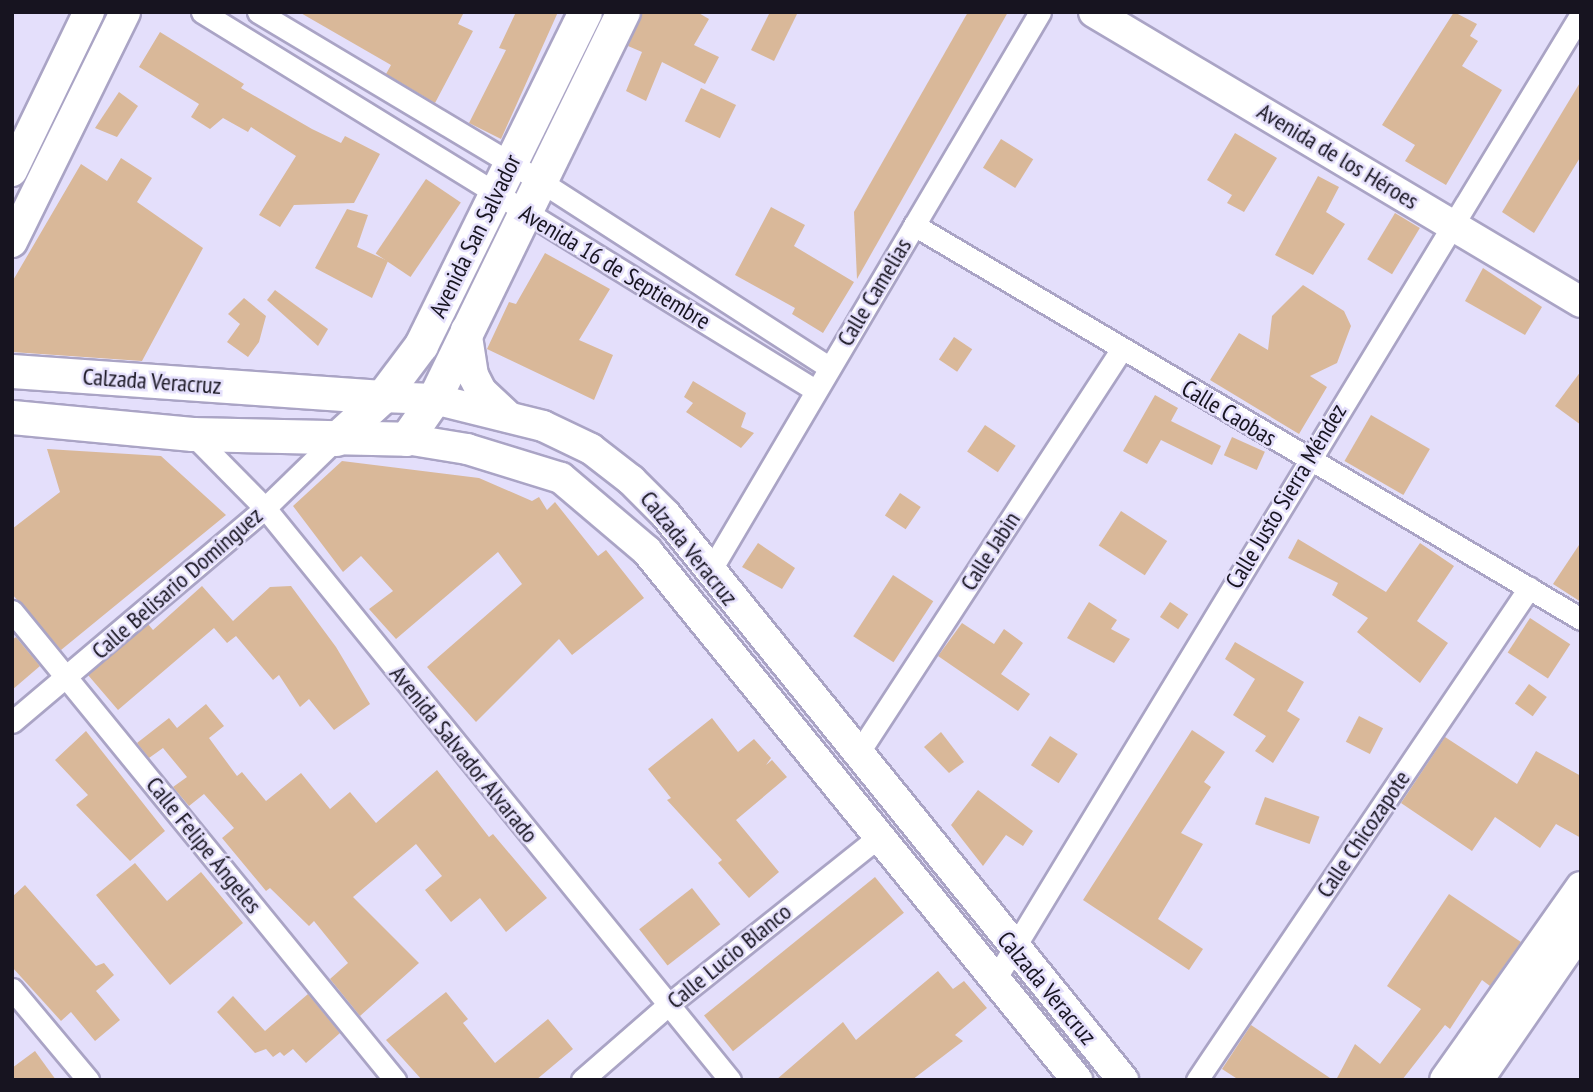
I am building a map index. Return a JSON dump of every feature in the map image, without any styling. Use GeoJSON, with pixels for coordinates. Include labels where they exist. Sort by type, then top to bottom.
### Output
{"type":"FeatureCollection","features":[{"type":"Feature","properties":{"kind":"main road"},"geometry":{"type":"LineString","coordinates":[[12,243],[23,170],[89,12]]}},
{"type":"Feature","properties":{"kind":"main road"},"geometry":{"type":"LineString","coordinates":[[23,170],[125,12]]}},
{"type":"Feature","properties":{"kind":"main road","name":"Avenida San Salvador"},"geometry":{"type":"LineString","coordinates":[[336,439],[382,397],[421,345],[585,12]]}},
{"type":"Feature","properties":{"kind":"main road","name":"Avenida San Salvador"},"geometry":{"type":"LineString","coordinates":[[406,439],[435,399],[466,330],[623,12]]}},
{"type":"Feature","properties":{"kind":"main road","name":"Avenida de los Héroes"},"geometry":{"type":"LineString","coordinates":[[1094,12],[1581,302]]}},
{"type":"Feature","properties":{"kind":"main road"},"geometry":{"type":"LineString","coordinates":[[466,330],[473,375],[481,391],[509,418]]}},
{"type":"Feature","properties":{"kind":"main road","name":"Calzada Veracruz"},"geometry":{"type":"LineString","coordinates":[[12,371],[435,399],[543,426],[591,449],[631,480],[666,515],[709,573],[859,752],[1013,948],[1123,1080]]}},
{"type":"Feature","properties":{"kind":"main road","name":"Calzada Veracruz"},"geometry":{"type":"LineString","coordinates":[[12,417],[192,434],[406,439],[525,464],[561,478],[600,506],[647,551],[1077,1080]]}},
{"type":"Feature","properties":{"kind":"main road"},"geometry":{"type":"LineString","coordinates":[[1446,1080],[1577,900]]}},
{"type":"Feature","properties":{"kind":"main road"},"geometry":{"type":"LineString","coordinates":[[1478,1080],[1581,930]]}},
{"type":"Feature","properties":{"kind":"street","name":"Avenida 16 de Septiembre"},"geometry":{"type":"LineString","coordinates":[[202,12],[815,390]]}},
{"type":"Feature","properties":{"kind":"street","name":"Avenida 16 de Septiembre"},"geometry":{"type":"LineString","coordinates":[[258,12],[540,181],[829,367]]}},
{"type":"Feature","properties":{"kind":"street","name":"Calle Camelias"},"geometry":{"type":"LineString","coordinates":[[709,573],[1040,12]]}},
{"type":"Feature","properties":{"kind":"street","name":"Calle Justo Sierra Méndez"},"geometry":{"type":"LineString","coordinates":[[994,981],[1307,460],[1581,13]]}},
{"type":"Feature","properties":{"kind":"street","name":"Calle Caobas"},"geometry":{"type":"LineString","coordinates":[[915,225],[1307,460],[1581,619]]}},
{"type":"Feature","properties":{"kind":"street","name":"Calle Jabin"},"geometry":{"type":"LineString","coordinates":[[859,752],[1122,349]]}},
{"type":"Feature","properties":{"kind":"street","name":"Avenida Salvador Alvarado"},"geometry":{"type":"LineString","coordinates":[[192,434],[265,508],[730,1080]]}},
{"type":"Feature","properties":{"kind":"street","name":"Calle Belisario Domínguez"},"geometry":{"type":"LineString","coordinates":[[12,722],[265,508],[336,439]]}},
{"type":"Feature","properties":{"kind":"street","name":"Calle Chicozapote"},"geometry":{"type":"LineString","coordinates":[[1197,1080],[1530,588]]}},
{"type":"Feature","properties":{"kind":"street","name":"Calle Felipe Ángeles"},"geometry":{"type":"LineString","coordinates":[[12,611],[395,1080]]}},
{"type":"Feature","properties":{"kind":"street","name":"Calle Lucio Blanco"},"geometry":{"type":"LineString","coordinates":[[582,1080],[668,1004],[880,836]]}},
{"type":"Feature","properties":{"kind":"street"},"geometry":{"type":"LineString","coordinates":[[12,989],[88,1080]]}},
{"type":"Feature","properties":{"kind":"building"},"geometry":{"type":"Polygon","coordinates":[[[299,12],[464,12],[458,24],[473,31],[435,103],[386,74],[391,65],[299,12]]]}},
{"type":"Feature","properties":{"kind":"building"},"geometry":{"type":"Polygon","coordinates":[[[516,12],[558,12],[501,139],[469,123],[506,50],[499,48],[516,12]]]}},
{"type":"Feature","properties":{"kind":"building"},"geometry":{"type":"Polygon","coordinates":[[[642,12],[697,12],[709,19],[694,45],[719,57],[705,84],[662,62],[646,101],[626,91],[642,52],[628,46],[642,12]]]}},
{"type":"Feature","properties":{"kind":"building"},"geometry":{"type":"Polygon","coordinates":[[[770,12],[798,12],[774,61],[751,50],[770,12]]]}},
{"type":"Feature","properties":{"kind":"building"},"geometry":{"type":"Polygon","coordinates":[[[968,12],[1008,12],[857,279],[854,212],[968,12]]]}},
{"type":"Feature","properties":{"kind":"building"},"geometry":{"type":"Polygon","coordinates":[[[1454,12],[1477,24],[1470,36],[1478,41],[1462,66],[1502,90],[1446,185],[1405,161],[1415,145],[1382,125],[1454,12]]]}},
{"type":"Feature","properties":{"kind":"building"},"geometry":{"type":"Polygon","coordinates":[[[160,32],[244,84],[241,88],[312,129],[341,143],[345,136],[380,154],[354,203],[294,205],[280,227],[259,215],[296,156],[251,127],[248,132],[223,118],[210,129],[191,117],[199,104],[139,67],[160,32]]]}},
{"type":"Feature","properties":{"kind":"building"},"geometry":{"type":"Polygon","coordinates":[[[1581,81],[1581,156],[1534,233],[1502,212],[1581,81]]]}},
{"type":"Feature","properties":{"kind":"building"},"geometry":{"type":"Polygon","coordinates":[[[701,88],[736,105],[720,138],[685,121],[701,88]]]}},
{"type":"Feature","properties":{"kind":"building"},"geometry":{"type":"Polygon","coordinates":[[[119,92],[138,106],[117,137],[95,128],[119,92]]]}},
{"type":"Feature","properties":{"kind":"building"},"geometry":{"type":"Polygon","coordinates":[[[1235,133],[1277,158],[1244,212],[1227,203],[1232,195],[1207,180],[1235,133]]]}},
{"type":"Feature","properties":{"kind":"building"},"geometry":{"type":"Polygon","coordinates":[[[1001,139],[1033,159],[1015,188],[983,168],[1001,139]]]}},
{"type":"Feature","properties":{"kind":"building"},"geometry":{"type":"Polygon","coordinates":[[[121,158],[152,178],[137,202],[203,248],[142,361],[12,352],[12,282],[81,164],[107,181],[121,158]]]}},
{"type":"Feature","properties":{"kind":"building"},"geometry":{"type":"Polygon","coordinates":[[[1318,176],[1339,187],[1326,212],[1345,224],[1313,275],[1275,255],[1318,176]]]}},
{"type":"Feature","properties":{"kind":"building"},"geometry":{"type":"Polygon","coordinates":[[[426,179],[461,202],[410,277],[376,254],[426,179]]]}},
{"type":"Feature","properties":{"kind":"building"},"geometry":{"type":"Polygon","coordinates":[[[771,207],[805,225],[794,246],[854,282],[823,333],[792,314],[795,308],[735,275],[771,207]]]}},
{"type":"Feature","properties":{"kind":"building"},"geometry":{"type":"Polygon","coordinates":[[[347,209],[368,215],[357,247],[388,261],[372,298],[315,268],[347,209]]]}},
{"type":"Feature","properties":{"kind":"building"},"geometry":{"type":"Polygon","coordinates":[[[1395,213],[1420,228],[1392,274],[1367,259],[1395,213]]]}},
{"type":"Feature","properties":{"kind":"building"},"geometry":{"type":"Polygon","coordinates":[[[545,253],[610,289],[579,340],[613,355],[594,400],[487,349],[509,302],[516,304],[545,253]]]}},
{"type":"Feature","properties":{"kind":"building"},"geometry":{"type":"Polygon","coordinates":[[[1483,268],[1542,307],[1525,335],[1465,301],[1483,268]]]}},
{"type":"Feature","properties":{"kind":"building"},"geometry":{"type":"Polygon","coordinates":[[[1303,285],[1344,311],[1351,326],[1337,363],[1310,376],[1327,387],[1299,434],[1210,380],[1239,333],[1268,350],[1272,316],[1303,285]]]}},
{"type":"Feature","properties":{"kind":"building"},"geometry":{"type":"Polygon","coordinates":[[[275,290],[328,329],[318,346],[267,300],[275,290]]]}},
{"type":"Feature","properties":{"kind":"building"},"geometry":{"type":"Polygon","coordinates":[[[244,298],[266,316],[259,342],[248,357],[227,342],[240,324],[228,314],[244,298]]]}},
{"type":"Feature","properties":{"kind":"building"},"geometry":{"type":"Polygon","coordinates":[[[954,337],[972,349],[957,372],[939,359],[954,337]]]}},
{"type":"Feature","properties":{"kind":"building"},"geometry":{"type":"Polygon","coordinates":[[[1581,371],[1581,425],[1555,406],[1581,371]]]}},
{"type":"Feature","properties":{"kind":"building"},"geometry":{"type":"Polygon","coordinates":[[[693,381],[746,413],[741,427],[754,433],[741,448],[686,412],[693,403],[684,397],[693,381]]]}},
{"type":"Feature","properties":{"kind":"building"},"geometry":{"type":"Polygon","coordinates":[[[1155,395],[1178,408],[1171,421],[1221,446],[1212,465],[1161,440],[1147,464],[1123,451],[1155,395]]]}},
{"type":"Feature","properties":{"kind":"building"},"geometry":{"type":"Polygon","coordinates":[[[1371,415],[1430,449],[1403,495],[1344,461],[1371,415]]]}},
{"type":"Feature","properties":{"kind":"building"},"geometry":{"type":"Polygon","coordinates":[[[985,425],[1016,446],[998,472],[967,452],[985,425]]]}},
{"type":"Feature","properties":{"kind":"building"},"geometry":{"type":"Polygon","coordinates":[[[1232,437],[1265,452],[1257,470],[1224,455],[1232,437]]]}},
{"type":"Feature","properties":{"kind":"building"},"geometry":{"type":"Polygon","coordinates":[[[47,449],[161,456],[226,515],[61,650],[12,594],[12,529],[60,492],[47,449]]]}},
{"type":"Feature","properties":{"kind":"building"},"geometry":{"type":"Polygon","coordinates":[[[342,461],[479,478],[532,501],[539,497],[547,510],[555,502],[598,556],[606,550],[644,598],[572,655],[559,639],[476,722],[427,667],[522,584],[498,552],[396,639],[369,609],[393,591],[361,556],[343,572],[293,506],[342,461]]]}},
{"type":"Feature","properties":{"kind":"building"},"geometry":{"type":"Polygon","coordinates":[[[900,493],[921,507],[906,529],[885,515],[900,493]]]}},
{"type":"Feature","properties":{"kind":"building"},"geometry":{"type":"Polygon","coordinates":[[[1121,511],[1167,541],[1145,575],[1099,545],[1121,511]]]}},
{"type":"Feature","properties":{"kind":"building"},"geometry":{"type":"Polygon","coordinates":[[[1298,539],[1386,592],[1420,543],[1454,566],[1417,621],[1448,643],[1420,683],[1357,632],[1368,618],[1332,595],[1338,583],[1288,558],[1298,539]]]}},
{"type":"Feature","properties":{"kind":"building"},"geometry":{"type":"Polygon","coordinates":[[[1581,542],[1581,602],[1553,584],[1581,542]]]}},
{"type":"Feature","properties":{"kind":"building"},"geometry":{"type":"Polygon","coordinates":[[[758,543],[795,568],[782,589],[742,567],[758,543]]]}},
{"type":"Feature","properties":{"kind":"building"},"geometry":{"type":"Polygon","coordinates":[[[893,575],[933,601],[893,662],[853,636],[893,575]]]}},
{"type":"Feature","properties":{"kind":"building"},"geometry":{"type":"Polygon","coordinates":[[[202,586],[233,621],[270,587],[291,586],[336,647],[370,704],[334,730],[309,699],[300,707],[279,675],[273,680],[236,636],[227,643],[214,628],[118,710],[88,675],[148,624],[153,630],[202,586]]]}},
{"type":"Feature","properties":{"kind":"building"},"geometry":{"type":"Polygon","coordinates":[[[1089,602],[1117,620],[1111,629],[1130,639],[1114,663],[1067,638],[1089,602]]]}},
{"type":"Feature","properties":{"kind":"building"},"geometry":{"type":"Polygon","coordinates":[[[1170,602],[1188,614],[1178,629],[1160,617],[1170,602]]]}},
{"type":"Feature","properties":{"kind":"building"},"geometry":{"type":"Polygon","coordinates":[[[1530,618],[1570,644],[1548,679],[1508,652],[1530,618]]]}},
{"type":"Feature","properties":{"kind":"building"},"geometry":{"type":"Polygon","coordinates":[[[962,623],[994,644],[1004,629],[1023,643],[1001,674],[1030,694],[1018,711],[938,656],[962,623]]]}},
{"type":"Feature","properties":{"kind":"building"},"geometry":{"type":"Polygon","coordinates":[[[16,637],[40,666],[12,690],[12,640],[16,637]]]}},
{"type":"Feature","properties":{"kind":"building"},"geometry":{"type":"Polygon","coordinates":[[[1235,642],[1304,682],[1287,711],[1300,719],[1273,763],[1255,751],[1266,736],[1233,715],[1255,679],[1225,659],[1235,642]]]}},
{"type":"Feature","properties":{"kind":"building"},"geometry":{"type":"Polygon","coordinates":[[[1529,684],[1547,697],[1533,716],[1515,703],[1529,684]]]}},
{"type":"Feature","properties":{"kind":"building"},"geometry":{"type":"Polygon","coordinates":[[[206,704],[224,726],[209,738],[237,776],[242,772],[266,801],[301,773],[330,809],[350,792],[376,823],[437,770],[489,837],[493,834],[547,898],[506,932],[480,898],[451,922],[425,890],[442,876],[416,844],[353,897],[419,963],[360,1016],[330,979],[348,963],[314,921],[309,926],[270,888],[266,891],[222,838],[234,828],[204,794],[189,806],[173,787],[187,777],[163,748],[149,758],[137,743],[169,718],[177,728],[206,704]]]}},
{"type":"Feature","properties":{"kind":"building"},"geometry":{"type":"Polygon","coordinates":[[[1359,716],[1383,728],[1370,754],[1346,742],[1359,716]]]}},
{"type":"Feature","properties":{"kind":"building"},"geometry":{"type":"Polygon","coordinates":[[[712,718],[738,752],[754,739],[771,758],[766,765],[772,760],[787,777],[736,820],[779,872],[749,898],[718,863],[722,860],[667,800],[671,798],[648,769],[712,718]]]}},
{"type":"Feature","properties":{"kind":"building"},"geometry":{"type":"Polygon","coordinates":[[[1192,730],[1225,752],[1204,782],[1211,787],[1181,833],[1203,844],[1158,919],[1203,949],[1189,970],[1083,900],[1192,730]]]}},
{"type":"Feature","properties":{"kind":"building"},"geometry":{"type":"Polygon","coordinates":[[[86,731],[165,831],[130,861],[76,805],[88,795],[55,760],[86,731]]]}},
{"type":"Feature","properties":{"kind":"building"},"geometry":{"type":"Polygon","coordinates":[[[941,732],[964,762],[949,773],[924,747],[941,732]]]}},
{"type":"Feature","properties":{"kind":"building"},"geometry":{"type":"Polygon","coordinates":[[[1050,736],[1078,754],[1059,783],[1031,765],[1050,736]]]}},
{"type":"Feature","properties":{"kind":"building"},"geometry":{"type":"Polygon","coordinates":[[[1445,737],[1517,784],[1536,751],[1581,776],[1581,838],[1556,824],[1540,848],[1495,817],[1472,851],[1401,803],[1445,737]]]}},
{"type":"Feature","properties":{"kind":"building"},"geometry":{"type":"Polygon","coordinates":[[[978,790],[1033,831],[1023,846],[1006,835],[983,866],[951,825],[978,790]]]}},
{"type":"Feature","properties":{"kind":"building"},"geometry":{"type":"Polygon","coordinates":[[[1265,797],[1320,817],[1310,844],[1255,824],[1265,797]]]}},
{"type":"Feature","properties":{"kind":"building"},"geometry":{"type":"Polygon","coordinates":[[[135,863],[167,901],[201,872],[243,923],[170,985],[96,895],[135,863]]]}},
{"type":"Feature","properties":{"kind":"building"},"geometry":{"type":"Polygon","coordinates":[[[875,877],[904,913],[733,1051],[704,1015],[875,877]]]}},
{"type":"Feature","properties":{"kind":"building"},"geometry":{"type":"Polygon","coordinates":[[[25,885],[96,966],[104,963],[114,975],[96,991],[120,1020],[95,1041],[71,1012],[61,1021],[12,967],[12,897],[25,885]]]}},
{"type":"Feature","properties":{"kind":"building"},"geometry":{"type":"Polygon","coordinates":[[[692,888],[720,924],[668,965],[639,929],[692,888]]]}},
{"type":"Feature","properties":{"kind":"building"},"geometry":{"type":"Polygon","coordinates":[[[1449,894],[1521,942],[1490,986],[1482,980],[1450,1029],[1445,1025],[1402,1080],[1336,1080],[1355,1044],[1380,1064],[1421,1009],[1387,986],[1449,894]]]}},
{"type":"Feature","properties":{"kind":"building"},"geometry":{"type":"Polygon","coordinates":[[[938,971],[953,989],[964,981],[987,1008],[955,1035],[963,1041],[912,1080],[776,1080],[843,1022],[856,1040],[938,971]]]}},
{"type":"Feature","properties":{"kind":"building"},"geometry":{"type":"Polygon","coordinates":[[[446,992],[468,1019],[463,1023],[495,1063],[548,1019],[573,1049],[536,1080],[422,1080],[386,1040],[446,992]]]}},
{"type":"Feature","properties":{"kind":"building"},"geometry":{"type":"Polygon","coordinates":[[[308,994],[340,1033],[306,1063],[293,1049],[284,1056],[280,1052],[273,1057],[266,1049],[255,1053],[217,1012],[233,996],[265,1031],[308,994]]]}},
{"type":"Feature","properties":{"kind":"building"},"geometry":{"type":"Polygon","coordinates":[[[1251,1025],[1333,1080],[1239,1080],[1222,1069],[1251,1025]]]}},
{"type":"Feature","properties":{"kind":"building"},"geometry":{"type":"Polygon","coordinates":[[[35,1051],[56,1080],[12,1080],[12,1068],[35,1051]]]}}]}
